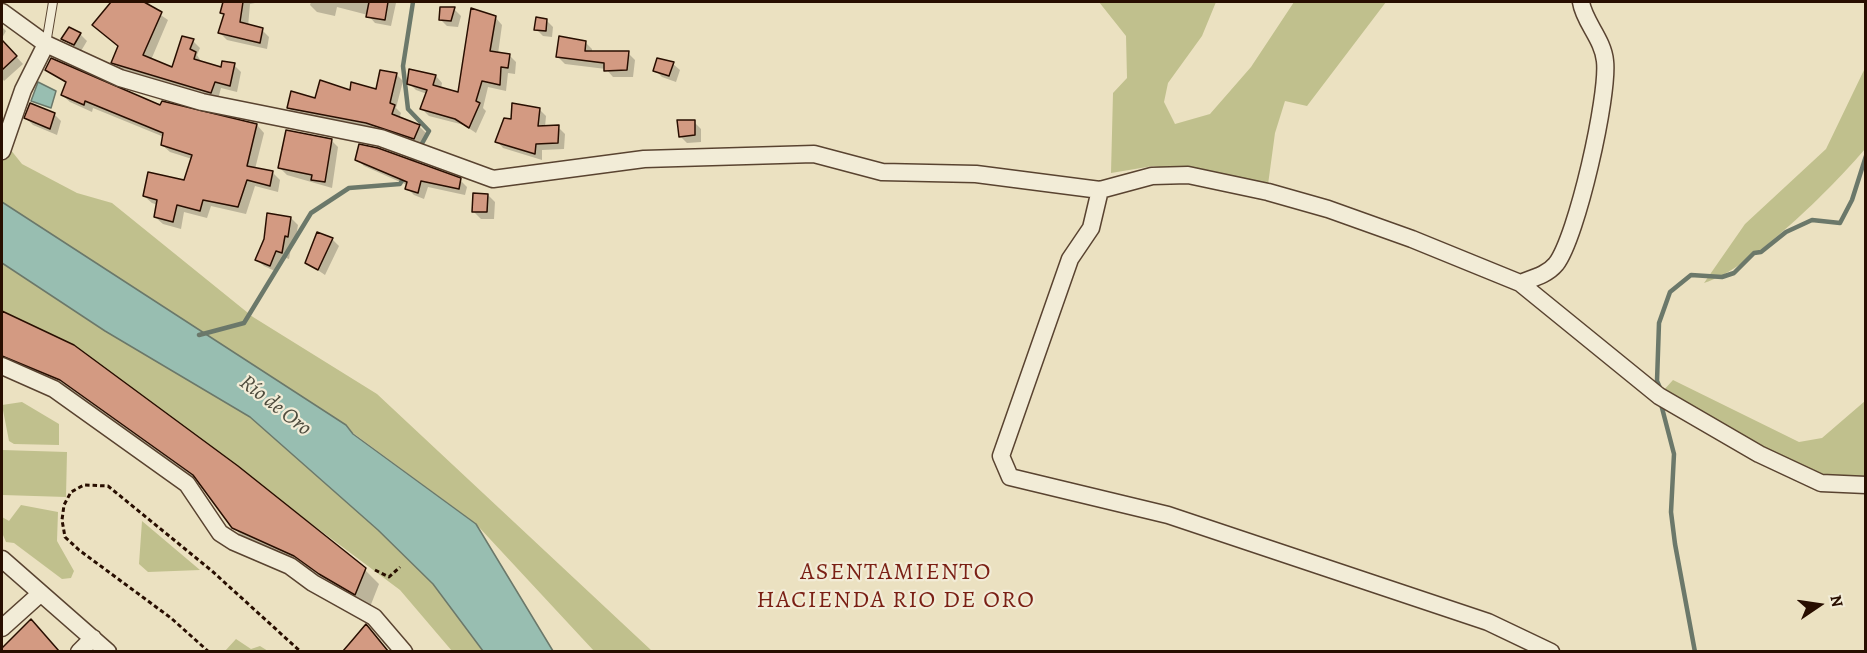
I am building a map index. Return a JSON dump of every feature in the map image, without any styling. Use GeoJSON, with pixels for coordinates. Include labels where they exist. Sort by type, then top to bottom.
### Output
{"type":"FeatureCollection","features":[{"type":"Feature","properties":{"kind":"street"},"geometry":{"type":"LineString","coordinates":[[1520,283],[1550,271],[1558,262],[1571,234],[1587,178],[1605,61],[1581,2]]}},
{"type":"Feature","properties":{"kind":"street"},"geometry":{"type":"LineString","coordinates":[[2,12],[46,44],[120,78],[202,102],[381,138],[493,178],[644,159],[814,154],[882,172],[976,174],[1100,190],[1152,176],[1188,175],[1328,209],[1412,239],[1520,283],[1659,396],[1759,454],[1821,483],[1866,485]]}},
{"type":"Feature","properties":{"kind":"street"},"geometry":{"type":"LineString","coordinates":[[2,151],[23,90],[46,44]]}},
{"type":"Feature","properties":{"kind":"street"},"geometry":{"type":"LineString","coordinates":[[1100,190],[1091,228],[1070,259],[1001,456],[1010,477],[1168,515],[1488,622],[1551,651]]}},
{"type":"Feature","properties":{"kind":"street"},"geometry":{"type":"LineString","coordinates":[[2,366],[63,396],[187,484],[220,533],[234,542],[290,566],[313,583],[374,618],[404,651]]}},
{"type":"Feature","properties":{"kind":"street"},"geometry":{"type":"LineString","coordinates":[[2,559],[108,651]]}},
{"type":"Feature","properties":{"kind":"street"},"geometry":{"type":"LineString","coordinates":[[2,628],[41,593]]}},
{"type":"Feature","properties":{"kind":"street"},"geometry":{"type":"LineString","coordinates":[[79,651],[93,638]]}},
{"type":"Feature","properties":{"kind":"lane"},"geometry":{"type":"LineString","coordinates":[[46,44],[53,2]]}},
{"type":"Feature","properties":{"kind":"path"},"geometry":{"type":"LineString","coordinates":[[209,651],[171,618],[79,550],[65,537],[62,520],[64,505],[71,492],[84,485],[108,486],[212,571],[301,651]]}},
{"type":"Feature","properties":{"kind":"path"},"geometry":{"type":"LineString","coordinates":[[375,570],[389,577],[400,567]]}},
{"type":"Feature","properties":{"kind":"green space"},"geometry":{"type":"Polygon","coordinates":[[[1099,2],[1216,2],[1202,36],[1168,83],[1164,102],[1175,124],[1210,114],[1251,67],[1294,2],[1386,2],[1307,106],[1285,101],[1275,133],[1267,192],[1228,178],[1153,166],[1111,173],[1113,93],[1127,78],[1126,36],[1099,2]]]}},
{"type":"Feature","properties":{"kind":"green space"},"geometry":{"type":"Polygon","coordinates":[[[1865,68],[1865,149],[1833,184],[1790,225],[1744,262],[1704,283],[1745,224],[1826,149],[1865,68]]]}},
{"type":"Feature","properties":{"kind":"green space"},"geometry":{"type":"Polygon","coordinates":[[[2,139],[22,164],[77,193],[112,203],[253,317],[377,394],[652,651],[594,651],[476,524],[353,433],[346,425],[2,202],[2,139]]]}},
{"type":"Feature","properties":{"kind":"green space"},"geometry":{"type":"Polygon","coordinates":[[[2,263],[105,331],[250,417],[378,530],[433,584],[483,651],[452,651],[400,590],[293,510],[2,313],[2,263]]]}},
{"type":"Feature","properties":{"kind":"green space"},"geometry":{"type":"Polygon","coordinates":[[[1673,380],[1799,442],[1822,438],[1865,401],[1865,482],[1825,479],[1762,450],[1662,392],[1673,380]]]}},
{"type":"Feature","properties":{"kind":"green space"},"geometry":{"type":"Polygon","coordinates":[[[22,402],[59,424],[59,445],[14,444],[9,441],[2,405],[22,402]]]}},
{"type":"Feature","properties":{"kind":"green space"},"geometry":{"type":"Polygon","coordinates":[[[2,450],[67,452],[66,497],[2,495],[2,450]]]}},
{"type":"Feature","properties":{"kind":"green space"},"geometry":{"type":"Polygon","coordinates":[[[21,505],[58,512],[57,541],[74,571],[71,578],[62,579],[14,543],[6,542],[3,535],[2,517],[9,521],[21,505]]]}},
{"type":"Feature","properties":{"kind":"green space"},"geometry":{"type":"Polygon","coordinates":[[[142,521],[200,570],[148,572],[139,564],[142,521]]]}},
{"type":"Feature","properties":{"kind":"green space"},"geometry":{"type":"Polygon","coordinates":[[[236,639],[251,649],[260,646],[268,651],[225,651],[236,639]]]}},
{"type":"Feature","properties":{"kind":"water"},"geometry":{"type":"Polygon","coordinates":[[[38,82],[56,91],[51,108],[31,101],[38,82]]]}},
{"type":"Feature","properties":{"kind":"water","name":"Río de Oro"},"geometry":{"type":"Polygon","coordinates":[[[2,202],[346,425],[353,434],[476,524],[553,651],[483,651],[433,584],[378,530],[250,417],[105,331],[2,263],[2,202]]]}},
{"type":"Feature","properties":{"kind":"building"},"geometry":{"type":"Polygon","coordinates":[[[111,2],[144,2],[162,12],[143,55],[172,67],[182,36],[194,39],[190,49],[196,52],[194,59],[221,67],[222,61],[235,63],[230,86],[215,82],[211,93],[111,63],[118,46],[92,25],[111,2]]]}},
{"type":"Feature","properties":{"kind":"building"},"geometry":{"type":"Polygon","coordinates":[[[223,2],[243,2],[240,22],[263,28],[260,43],[218,33],[224,14],[220,13],[223,2]]]}},
{"type":"Feature","properties":{"kind":"building"},"geometry":{"type":"Polygon","coordinates":[[[369,2],[388,2],[385,20],[366,17],[369,2]]]}},
{"type":"Feature","properties":{"kind":"building"},"geometry":{"type":"Polygon","coordinates":[[[440,7],[455,7],[451,21],[439,20],[440,7]]]}},
{"type":"Feature","properties":{"kind":"building"},"geometry":{"type":"Polygon","coordinates":[[[471,8],[496,16],[490,51],[510,54],[508,68],[501,67],[500,85],[482,81],[476,101],[480,103],[469,128],[455,119],[420,109],[427,90],[407,84],[409,69],[436,75],[433,85],[458,92],[471,8]]]}},
{"type":"Feature","properties":{"kind":"building"},"geometry":{"type":"Polygon","coordinates":[[[536,17],[547,19],[546,31],[534,30],[536,17]]]}},
{"type":"Feature","properties":{"kind":"building"},"geometry":{"type":"Polygon","coordinates":[[[69,27],[81,33],[74,45],[61,39],[69,27]]]}},
{"type":"Feature","properties":{"kind":"building"},"geometry":{"type":"Polygon","coordinates":[[[559,36],[586,41],[585,51],[629,51],[627,70],[604,71],[604,63],[556,57],[559,36]]]}},
{"type":"Feature","properties":{"kind":"building"},"geometry":{"type":"Polygon","coordinates":[[[2,40],[17,56],[2,70],[2,40]]]}},
{"type":"Feature","properties":{"kind":"building"},"geometry":{"type":"Polygon","coordinates":[[[51,58],[160,105],[162,101],[257,124],[247,166],[273,171],[270,186],[247,180],[238,207],[203,200],[200,211],[177,205],[173,222],[154,217],[157,200],[143,196],[148,172],[184,180],[192,155],[161,145],[163,133],[85,101],[84,105],[61,95],[66,82],[45,70],[51,58]]]}},
{"type":"Feature","properties":{"kind":"building"},"geometry":{"type":"Polygon","coordinates":[[[657,58],[674,62],[669,76],[653,71],[657,58]]]}},
{"type":"Feature","properties":{"kind":"building"},"geometry":{"type":"Polygon","coordinates":[[[380,70],[397,73],[390,103],[395,105],[392,114],[420,125],[414,139],[366,123],[287,108],[291,91],[315,98],[320,80],[350,90],[351,82],[376,89],[380,70]]]}},
{"type":"Feature","properties":{"kind":"building"},"geometry":{"type":"Polygon","coordinates":[[[30,103],[55,113],[50,129],[24,118],[30,103]]]}},
{"type":"Feature","properties":{"kind":"building"},"geometry":{"type":"Polygon","coordinates":[[[512,103],[540,108],[538,126],[559,125],[558,143],[536,144],[535,154],[495,142],[504,118],[511,119],[512,103]]]}},
{"type":"Feature","properties":{"kind":"building"},"geometry":{"type":"Polygon","coordinates":[[[677,120],[695,120],[695,135],[679,137],[677,120]]]}},
{"type":"Feature","properties":{"kind":"building"},"geometry":{"type":"Polygon","coordinates":[[[286,130],[332,139],[325,182],[311,180],[312,175],[278,168],[286,130]]]}},
{"type":"Feature","properties":{"kind":"building"},"geometry":{"type":"Polygon","coordinates":[[[359,144],[378,148],[461,178],[459,189],[421,181],[418,193],[405,189],[407,182],[355,160],[359,144]]]}},
{"type":"Feature","properties":{"kind":"building"},"geometry":{"type":"Polygon","coordinates":[[[473,193],[488,194],[487,212],[472,212],[473,193]]]}},
{"type":"Feature","properties":{"kind":"building"},"geometry":{"type":"Polygon","coordinates":[[[267,213],[291,217],[288,237],[285,236],[282,253],[276,251],[270,266],[255,260],[264,239],[267,213]]]}},
{"type":"Feature","properties":{"kind":"building"},"geometry":{"type":"Polygon","coordinates":[[[317,232],[333,238],[318,270],[305,263],[317,232]]]}},
{"type":"Feature","properties":{"kind":"building"},"geometry":{"type":"Polygon","coordinates":[[[2,311],[74,345],[238,466],[366,568],[355,595],[294,556],[232,528],[193,475],[60,380],[2,356],[2,311]]]}},
{"type":"Feature","properties":{"kind":"building"},"geometry":{"type":"Polygon","coordinates":[[[31,619],[59,651],[2,651],[2,648],[31,619]]]}},
{"type":"Feature","properties":{"kind":"building"},"geometry":{"type":"Polygon","coordinates":[[[366,624],[388,651],[343,651],[355,637],[366,624]]]}},
{"type":"Feature","properties":{"kind":"waterway"},"geometry":{"type":"LineString","coordinates":[[410,165],[429,131],[408,109],[403,66],[413,2]]}},
{"type":"Feature","properties":{"kind":"waterway"},"geometry":{"type":"LineString","coordinates":[[1660,388],[1657,381],[1659,323],[1670,292],[1691,275],[1722,277],[1734,273],[1754,253],[1761,252],[1786,232],[1812,220],[1840,223],[1852,200],[1866,156]]}},
{"type":"Feature","properties":{"kind":"waterway"},"geometry":{"type":"LineString","coordinates":[[199,335],[244,323],[311,213],[349,188],[400,184],[405,175]]}},
{"type":"Feature","properties":{"kind":"waterway"},"geometry":{"type":"LineString","coordinates":[[1661,404],[1674,454],[1671,512],[1695,652]]}},
{"type":"Feature","properties":{"kind":"district","name":"ASENTAMIENTO HACIENDA RIO DE ORO"},"geometry":{"type":"Point","coordinates":[896,587]}}]}
